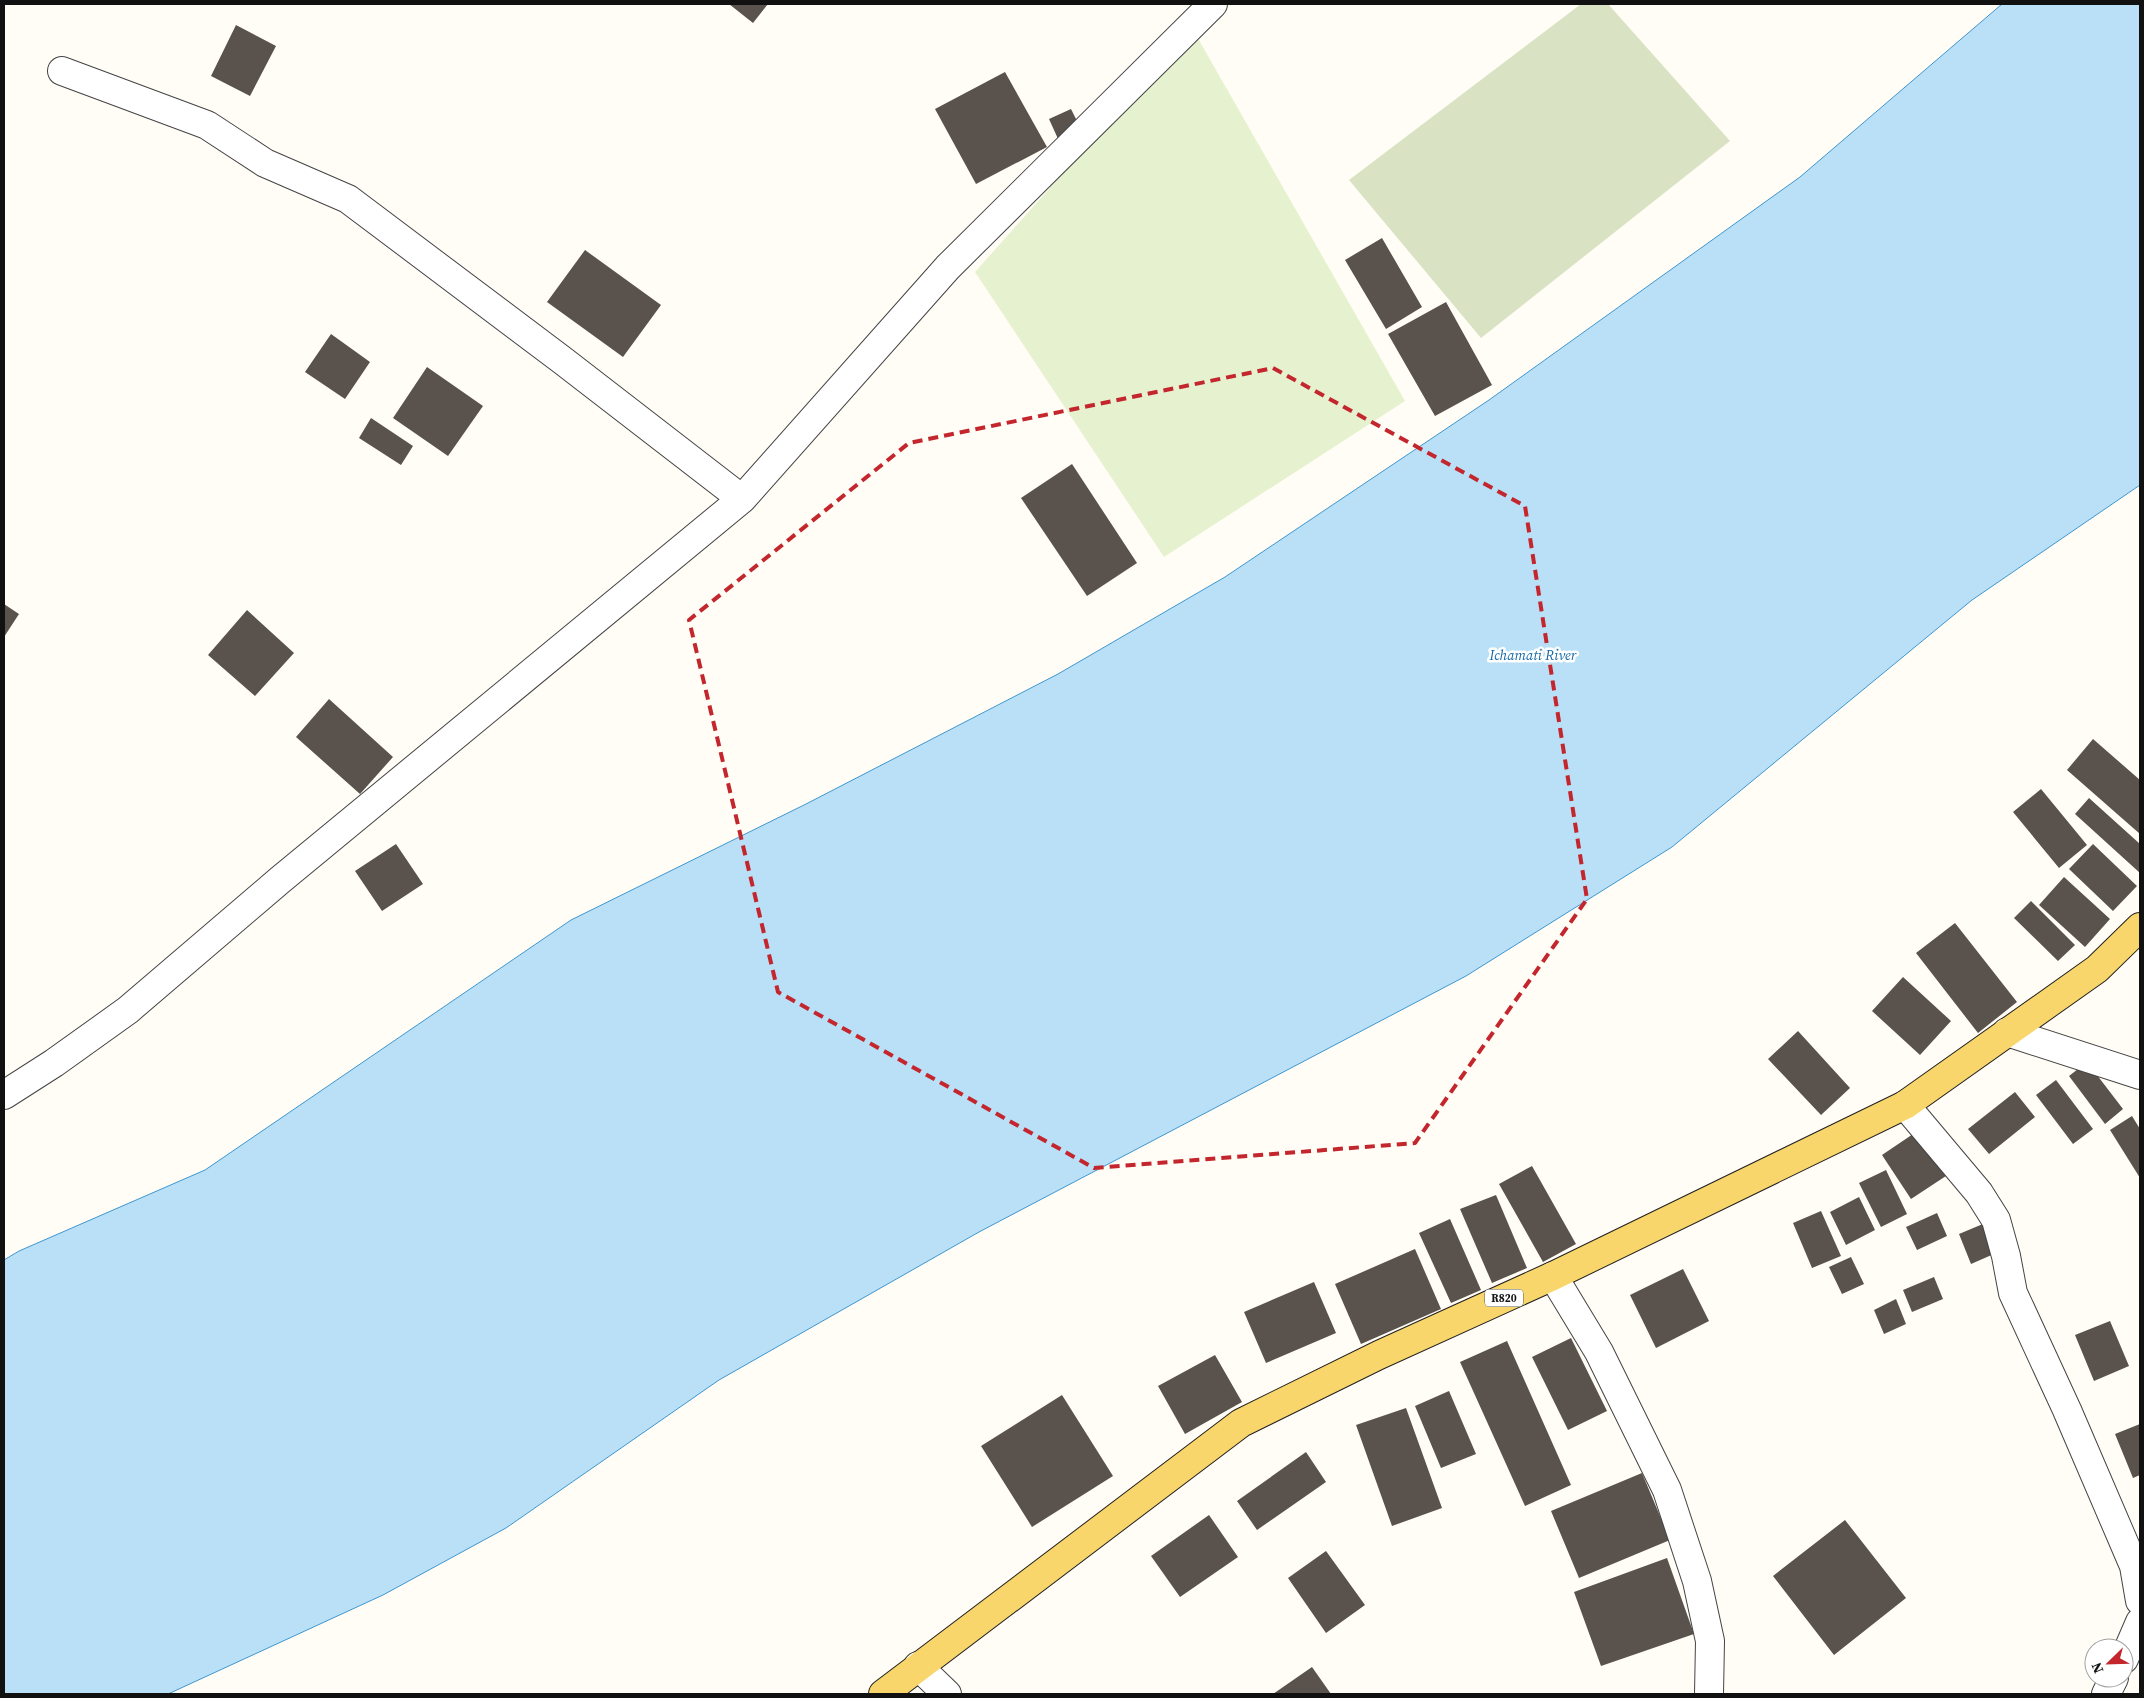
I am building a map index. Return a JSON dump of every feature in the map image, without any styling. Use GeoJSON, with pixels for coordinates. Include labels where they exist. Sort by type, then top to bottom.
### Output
{"type":"FeatureCollection","features":[{"type":"Feature","properties":{"kind":"main road","name":"R820"},"geometry":{"type":"LineString","coordinates":[[883,1694],[1241,1423],[1379,1355],[1552,1276],[1905,1104],[2097,969],[2140,927]]}},
{"type":"Feature","properties":{"kind":"street"},"geometry":{"type":"LineString","coordinates":[[4,1095],[54,1063],[128,1010],[280,880],[742,499],[948,267],[1198,9]]}},
{"type":"Feature","properties":{"kind":"street"},"geometry":{"type":"LineString","coordinates":[[62,71],[207,125],[265,162],[348,199],[562,360],[742,499]]}},
{"type":"Feature","properties":{"kind":"street"},"geometry":{"type":"LineString","coordinates":[[2007,1032],[2140,1075]]}},
{"type":"Feature","properties":{"kind":"street"},"geometry":{"type":"LineString","coordinates":[[1905,1104],[1979,1193],[1996,1220],[2006,1256],[2013,1293],[2067,1410],[2134,1566],[2140,1601]]}},
{"type":"Feature","properties":{"kind":"street"},"geometry":{"type":"LineString","coordinates":[[1552,1276],[1599,1352],[1667,1490],[1697,1581],[1710,1641],[1709,1694]]}},
{"type":"Feature","properties":{"kind":"street"},"geometry":{"type":"LineString","coordinates":[[2133,1638],[2140,1622]]}},
{"type":"Feature","properties":{"kind":"street"},"geometry":{"type":"LineString","coordinates":[[918,1666],[947,1694]]}},
{"type":"Feature","properties":{"kind":"highlighted area"},"geometry":{"type":"Polygon","coordinates":[[[1273,368],[1525,506],[1587,899],[1415,1143],[1094,1168],[778,992],[689,620],[909,443],[1273,368]]]}},
{"type":"Feature","properties":{"kind":"green space"},"geometry":{"type":"Polygon","coordinates":[[[1581,4],[1608,4],[1730,141],[1481,338],[1349,180],[1581,4]]]}},
{"type":"Feature","properties":{"kind":"green space"},"geometry":{"type":"Polygon","coordinates":[[[1192,28],[1405,401],[1164,557],[975,272],[1192,28]]]}},
{"type":"Feature","properties":{"kind":"water","name":"Ichamati River"},"geometry":{"type":"Polygon","coordinates":[[[2002,4],[2140,4],[2140,485],[1972,600],[1672,847],[1466,976],[979,1232],[719,1380],[506,1528],[383,1595],[168,1694],[4,1694],[4,1260],[19,1251],[205,1170],[571,920],[806,804],[1058,674],[1225,577],[1489,400],[1800,177],[2002,4]]]}},
{"type":"Feature","properties":{"kind":"building"},"geometry":{"type":"Polygon","coordinates":[[[729,4],[768,4],[753,23],[729,4]]]}},
{"type":"Feature","properties":{"kind":"building"},"geometry":{"type":"Polygon","coordinates":[[[236,25],[276,46],[250,96],[211,76],[236,25]]]}},
{"type":"Feature","properties":{"kind":"building"},"geometry":{"type":"Polygon","coordinates":[[[1005,72],[1047,147],[976,184],[935,109],[1005,72]]]}},
{"type":"Feature","properties":{"kind":"building"},"geometry":{"type":"Polygon","coordinates":[[[1071,109],[1082,131],[1059,141],[1049,119],[1071,109]]]}},
{"type":"Feature","properties":{"kind":"building"},"geometry":{"type":"Polygon","coordinates":[[[1382,238],[1422,307],[1386,329],[1345,260],[1382,238]]]}},
{"type":"Feature","properties":{"kind":"building"},"geometry":{"type":"Polygon","coordinates":[[[585,250],[661,305],[623,357],[547,302],[585,250]]]}},
{"type":"Feature","properties":{"kind":"building"},"geometry":{"type":"Polygon","coordinates":[[[1446,302],[1492,385],[1435,416],[1388,334],[1446,302]]]}},
{"type":"Feature","properties":{"kind":"building"},"geometry":{"type":"Polygon","coordinates":[[[331,334],[370,362],[345,399],[305,372],[331,334]]]}},
{"type":"Feature","properties":{"kind":"building"},"geometry":{"type":"Polygon","coordinates":[[[427,367],[483,406],[448,456],[393,418],[427,367]]]}},
{"type":"Feature","properties":{"kind":"building"},"geometry":{"type":"Polygon","coordinates":[[[371,418],[413,446],[401,465],[359,438],[371,418]]]}},
{"type":"Feature","properties":{"kind":"building"},"geometry":{"type":"Polygon","coordinates":[[[1072,464],[1137,563],[1087,596],[1021,498],[1072,464]]]}},
{"type":"Feature","properties":{"kind":"building"},"geometry":{"type":"Polygon","coordinates":[[[4,604],[19,614],[4,637],[4,604]]]}},
{"type":"Feature","properties":{"kind":"building"},"geometry":{"type":"Polygon","coordinates":[[[247,610],[294,653],[255,696],[208,655],[247,610]]]}},
{"type":"Feature","properties":{"kind":"building"},"geometry":{"type":"Polygon","coordinates":[[[329,699],[393,757],[360,794],[296,737],[329,699]]]}},
{"type":"Feature","properties":{"kind":"building"},"geometry":{"type":"Polygon","coordinates":[[[2093,739],[2140,780],[2140,834],[2067,770],[2093,739]]]}},
{"type":"Feature","properties":{"kind":"building"},"geometry":{"type":"Polygon","coordinates":[[[2041,789],[2087,845],[2059,868],[2013,812],[2041,789]]]}},
{"type":"Feature","properties":{"kind":"building"},"geometry":{"type":"Polygon","coordinates":[[[2089,798],[2140,844],[2140,873],[2075,814],[2089,798]]]}},
{"type":"Feature","properties":{"kind":"building"},"geometry":{"type":"Polygon","coordinates":[[[396,844],[423,884],[382,911],[355,871],[396,844]]]}},
{"type":"Feature","properties":{"kind":"building"},"geometry":{"type":"Polygon","coordinates":[[[2093,844],[2137,886],[2113,911],[2069,869],[2093,844]]]}},
{"type":"Feature","properties":{"kind":"building"},"geometry":{"type":"Polygon","coordinates":[[[2064,877],[2110,919],[2085,947],[2039,905],[2064,877]]]}},
{"type":"Feature","properties":{"kind":"building"},"geometry":{"type":"Polygon","coordinates":[[[2031,901],[2075,945],[2058,961],[2014,918],[2031,901]]]}},
{"type":"Feature","properties":{"kind":"building"},"geometry":{"type":"Polygon","coordinates":[[[1955,923],[2017,1002],[1978,1033],[1916,953],[1955,923]]]}},
{"type":"Feature","properties":{"kind":"building"},"geometry":{"type":"Polygon","coordinates":[[[1903,977],[1951,1021],[1920,1055],[1872,1011],[1903,977]]]}},
{"type":"Feature","properties":{"kind":"building"},"geometry":{"type":"Polygon","coordinates":[[[1798,1031],[1850,1088],[1821,1115],[1768,1059],[1798,1031]]]}},
{"type":"Feature","properties":{"kind":"building"},"geometry":{"type":"Polygon","coordinates":[[[2087,1062],[2123,1109],[2105,1124],[2069,1076],[2087,1062]]]}},
{"type":"Feature","properties":{"kind":"building"},"geometry":{"type":"Polygon","coordinates":[[[2056,1080],[2093,1129],[2073,1144],[2036,1095],[2056,1080]]]}},
{"type":"Feature","properties":{"kind":"building"},"geometry":{"type":"Polygon","coordinates":[[[2015,1092],[2035,1117],[1989,1154],[1968,1129],[2015,1092]]]}},
{"type":"Feature","properties":{"kind":"building"},"geometry":{"type":"Polygon","coordinates":[[[2132,1116],[2140,1129],[2140,1178],[2110,1130],[2132,1116]]]}},
{"type":"Feature","properties":{"kind":"building"},"geometry":{"type":"Polygon","coordinates":[[[1919,1130],[1949,1174],[1911,1199],[1882,1155],[1919,1130]]]}},
{"type":"Feature","properties":{"kind":"building"},"geometry":{"type":"Polygon","coordinates":[[[1532,1166],[1576,1244],[1543,1262],[1499,1184],[1532,1166]]]}},
{"type":"Feature","properties":{"kind":"building"},"geometry":{"type":"Polygon","coordinates":[[[1886,1170],[1907,1214],[1881,1227],[1859,1183],[1886,1170]]]}},
{"type":"Feature","properties":{"kind":"building"},"geometry":{"type":"Polygon","coordinates":[[[1496,1195],[1527,1268],[1492,1283],[1460,1209],[1496,1195]]]}},
{"type":"Feature","properties":{"kind":"building"},"geometry":{"type":"Polygon","coordinates":[[[1859,1197],[1875,1230],[1846,1245],[1830,1212],[1859,1197]]]}},
{"type":"Feature","properties":{"kind":"building"},"geometry":{"type":"Polygon","coordinates":[[[1821,1211],[1841,1256],[1812,1268],[1793,1223],[1821,1211]]]}},
{"type":"Feature","properties":{"kind":"building"},"geometry":{"type":"Polygon","coordinates":[[[1937,1213],[1947,1236],[1917,1250],[1906,1227],[1937,1213]]]}},
{"type":"Feature","properties":{"kind":"building"},"geometry":{"type":"Polygon","coordinates":[[[1450,1219],[1481,1290],[1451,1303],[1419,1233],[1450,1219]]]}},
{"type":"Feature","properties":{"kind":"building"},"geometry":{"type":"Polygon","coordinates":[[[1990,1221],[2003,1250],[1971,1264],[1959,1234],[1990,1221]]]}},
{"type":"Feature","properties":{"kind":"building"},"geometry":{"type":"Polygon","coordinates":[[[1415,1249],[1441,1309],[1361,1344],[1335,1284],[1415,1249]]]}},
{"type":"Feature","properties":{"kind":"building"},"geometry":{"type":"Polygon","coordinates":[[[1851,1257],[1864,1284],[1842,1294],[1829,1267],[1851,1257]]]}},
{"type":"Feature","properties":{"kind":"building"},"geometry":{"type":"Polygon","coordinates":[[[1683,1269],[1709,1321],[1656,1348],[1630,1295],[1683,1269]]]}},
{"type":"Feature","properties":{"kind":"building"},"geometry":{"type":"Polygon","coordinates":[[[1934,1277],[1943,1299],[1912,1312],[1903,1290],[1934,1277]]]}},
{"type":"Feature","properties":{"kind":"building"},"geometry":{"type":"Polygon","coordinates":[[[1314,1282],[1336,1333],[1266,1363],[1244,1312],[1314,1282]]]}},
{"type":"Feature","properties":{"kind":"building"},"geometry":{"type":"Polygon","coordinates":[[[1896,1299],[1906,1324],[1884,1334],[1874,1310],[1896,1299]]]}},
{"type":"Feature","properties":{"kind":"building"},"geometry":{"type":"Polygon","coordinates":[[[2110,1321],[2129,1366],[2094,1381],[2075,1335],[2110,1321]]]}},
{"type":"Feature","properties":{"kind":"building"},"geometry":{"type":"Polygon","coordinates":[[[1571,1338],[1607,1411],[1568,1430],[1532,1357],[1571,1338]]]}},
{"type":"Feature","properties":{"kind":"building"},"geometry":{"type":"Polygon","coordinates":[[[1507,1341],[1571,1485],[1525,1506],[1460,1362],[1507,1341]]]}},
{"type":"Feature","properties":{"kind":"building"},"geometry":{"type":"Polygon","coordinates":[[[1215,1355],[1242,1402],[1185,1434],[1158,1386],[1215,1355]]]}},
{"type":"Feature","properties":{"kind":"building"},"geometry":{"type":"Polygon","coordinates":[[[1449,1391],[1476,1454],[1441,1468],[1415,1406],[1449,1391]]]}},
{"type":"Feature","properties":{"kind":"building"},"geometry":{"type":"Polygon","coordinates":[[[1062,1395],[1113,1476],[1032,1527],[981,1446],[1062,1395]]]}},
{"type":"Feature","properties":{"kind":"building"},"geometry":{"type":"Polygon","coordinates":[[[1406,1408],[1442,1508],[1392,1526],[1356,1425],[1406,1408]]]}},
{"type":"Feature","properties":{"kind":"building"},"geometry":{"type":"Polygon","coordinates":[[[2140,1424],[2140,1475],[2133,1478],[2115,1434],[2140,1424]]]}},
{"type":"Feature","properties":{"kind":"building"},"geometry":{"type":"Polygon","coordinates":[[[1306,1452],[1326,1482],[1257,1530],[1237,1501],[1306,1452]]]}},
{"type":"Feature","properties":{"kind":"building"},"geometry":{"type":"Polygon","coordinates":[[[1642,1473],[1670,1540],[1579,1578],[1551,1511],[1642,1473]]]}},
{"type":"Feature","properties":{"kind":"building"},"geometry":{"type":"Polygon","coordinates":[[[1209,1515],[1238,1557],[1180,1597],[1151,1556],[1209,1515]]]}},
{"type":"Feature","properties":{"kind":"building"},"geometry":{"type":"Polygon","coordinates":[[[1845,1520],[1906,1598],[1834,1655],[1773,1576],[1845,1520]]]}},
{"type":"Feature","properties":{"kind":"building"},"geometry":{"type":"Polygon","coordinates":[[[1326,1551],[1365,1605],[1326,1633],[1288,1578],[1326,1551]]]}},
{"type":"Feature","properties":{"kind":"building"},"geometry":{"type":"Polygon","coordinates":[[[1667,1558],[1694,1634],[1601,1666],[1574,1592],[1667,1558]]]}},
{"type":"Feature","properties":{"kind":"building"},"geometry":{"type":"Polygon","coordinates":[[[1312,1667],[1331,1694],[1273,1694],[1312,1667]]]}}]}
